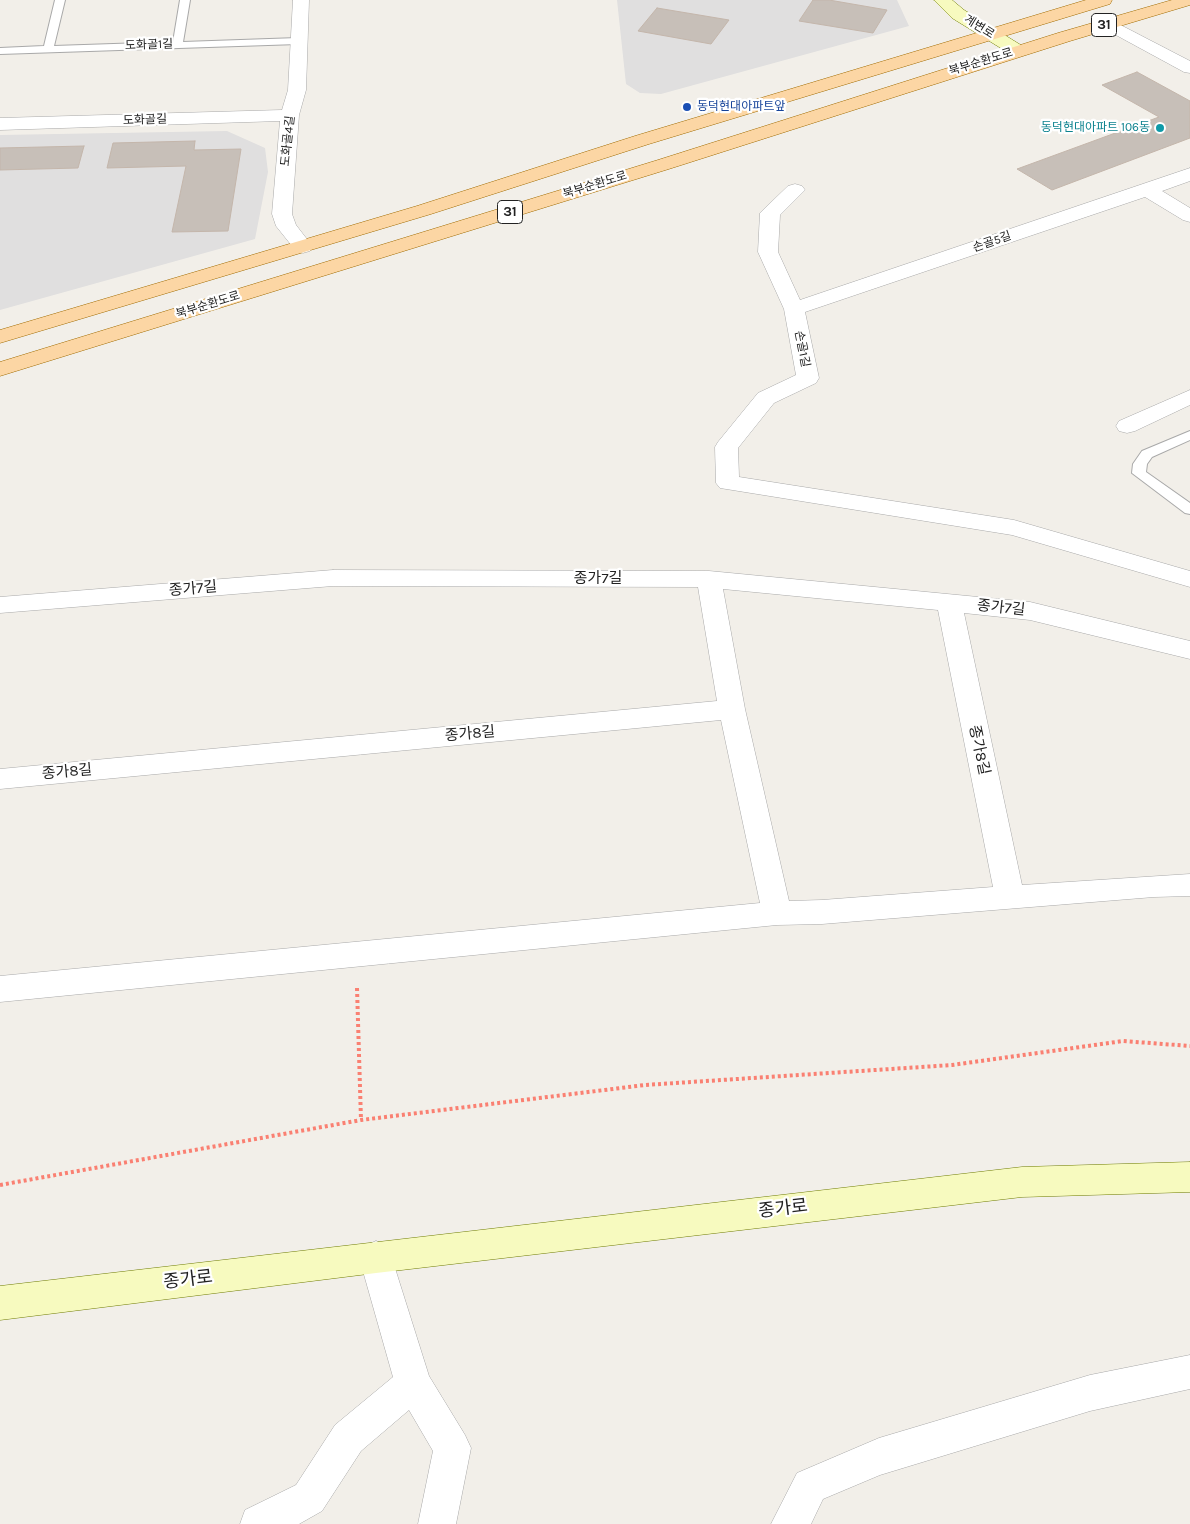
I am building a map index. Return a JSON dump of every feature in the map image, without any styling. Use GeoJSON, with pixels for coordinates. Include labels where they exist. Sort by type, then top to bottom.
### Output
{"type":"FeatureCollection","features":[{"type":"Feature","properties":{"kind":"main road","name":"계변로"},"geometry":{"type":"LineString","coordinates":[[942,0],[958,14],[1018,51]]}},
{"type":"Feature","properties":{"kind":"main road","name":"북부순환도로"},"geometry":{"type":"LineString","coordinates":[[0,336],[303,247],[988,34],[1104,0]]}},
{"type":"Feature","properties":{"kind":"main road","name":"북부순환도로"},"geometry":{"type":"LineString","coordinates":[[0,370],[104,336],[665,164],[1018,51],[1190,0]]}},
{"type":"Feature","properties":{"kind":"main road","name":"종가로"},"geometry":{"type":"LineString","coordinates":[[0,1303],[1022,1182],[1190,1177]]}},
{"type":"Feature","properties":{"kind":"street","name":"도화골4길"},"geometry":{"type":"LineString","coordinates":[[301,0],[298,41],[298,90],[290,115],[282,214],[286,226],[303,247]]}},
{"type":"Feature","properties":{"kind":"street"},"geometry":{"type":"LineString","coordinates":[[1109,24],[1190,68]]}},
{"type":"Feature","properties":{"kind":"street","name":"도화골길"},"geometry":{"type":"LineString","coordinates":[[0,124],[290,115]]}},
{"type":"Feature","properties":{"kind":"street","name":"손골5길"},"geometry":{"type":"LineString","coordinates":[[794,309],[1190,174]]}},
{"type":"Feature","properties":{"kind":"street","name":"손골1길"},"geometry":{"type":"LineString","coordinates":[[795,190],[770,213],[768,252],[794,309],[808,378],[766,398],[726,447],[728,483],[1014,528],[1190,579]]}},
{"type":"Feature","properties":{"kind":"street"},"geometry":{"type":"LineString","coordinates":[[1147,190],[1190,216]]}},
{"type":"Feature","properties":{"kind":"street"},"geometry":{"type":"LineString","coordinates":[[1127,426],[1190,397]]}},
{"type":"Feature","properties":{"kind":"street","name":"종가7길"},"geometry":{"type":"LineString","coordinates":[[0,605],[333,578],[709,579],[1030,611],[1190,650]]}},
{"type":"Feature","properties":{"kind":"street"},"geometry":{"type":"LineString","coordinates":[[709,579],[732,709],[778,913]]}},
{"type":"Feature","properties":{"kind":"street","name":"종가8길"},"geometry":{"type":"LineString","coordinates":[[948,602],[1010,898]]}},
{"type":"Feature","properties":{"kind":"street","name":"종가8길"},"geometry":{"type":"LineString","coordinates":[[0,778],[732,709]]}},
{"type":"Feature","properties":{"kind":"street"},"geometry":{"type":"LineString","coordinates":[[0,989],[356,952],[778,913],[822,912],[1190,885]]}},
{"type":"Feature","properties":{"kind":"street"},"geometry":{"type":"LineString","coordinates":[[376,1257],[413,1383],[452,1448],[437,1524]]}},
{"type":"Feature","properties":{"kind":"street"},"geometry":{"type":"LineString","coordinates":[[790,1524],[810,1486],[879,1457],[1090,1393],[1190,1372]]}},
{"type":"Feature","properties":{"kind":"street"},"geometry":{"type":"LineString","coordinates":[[259,1524],[309,1498],[348,1438],[413,1383]]}},
{"type":"Feature","properties":{"kind":"lane"},"geometry":{"type":"LineString","coordinates":[[48,49],[60,0]]}},
{"type":"Feature","properties":{"kind":"lane"},"geometry":{"type":"LineString","coordinates":[[178,44],[185,0]]}},
{"type":"Feature","properties":{"kind":"lane","name":"도화골1길"},"geometry":{"type":"LineString","coordinates":[[0,51],[298,41]]}},
{"type":"Feature","properties":{"kind":"lane"},"geometry":{"type":"LineString","coordinates":[[1190,434],[1147,454],[1140,464],[1139,474],[1190,510]]}},
{"type":"Feature","properties":{"kind":"path"},"geometry":{"type":"LineString","coordinates":[[356,952],[361,1120]]}},
{"type":"Feature","properties":{"kind":"path"},"geometry":{"type":"LineString","coordinates":[[0,1185],[361,1120],[645,1085],[952,1065],[1123,1041],[1190,1046]]}},
{"type":"Feature","properties":{"kind":"shaded area"},"geometry":{"type":"Polygon","coordinates":[[[617,0],[897,0],[909,26],[661,94],[640,93],[626,84],[617,0]]]}},
{"type":"Feature","properties":{"kind":"shaded area"},"geometry":{"type":"Polygon","coordinates":[[[227,131],[265,148],[268,172],[255,239],[0,310],[0,135],[227,131]]]}},
{"type":"Feature","properties":{"kind":"building"},"geometry":{"type":"Polygon","coordinates":[[[813,0],[829,0],[887,10],[873,33],[799,21],[813,0]]]}},
{"type":"Feature","properties":{"kind":"building"},"geometry":{"type":"Polygon","coordinates":[[[657,8],[729,20],[711,44],[638,31],[657,8]]]}},
{"type":"Feature","properties":{"kind":"building","name":"동덕현대아파트 106동"},"geometry":{"type":"Polygon","coordinates":[[[1137,72],[1190,101],[1190,138],[1052,190],[1017,169],[1159,117],[1102,85],[1137,72]]]}},
{"type":"Feature","properties":{"kind":"building"},"geometry":{"type":"Polygon","coordinates":[[[195,141],[194,150],[241,149],[228,231],[172,232],[186,166],[107,168],[113,143],[195,141]]]}},
{"type":"Feature","properties":{"kind":"building"},"geometry":{"type":"Polygon","coordinates":[[[84,146],[78,168],[0,170],[0,148],[84,146]]]}},
{"type":"Feature","properties":{"kind":"place","name":"동덕현대아파트앞"},"geometry":{"type":"Point","coordinates":[687,107]}},
{"type":"Feature","properties":{"kind":"place","name":"동덕현대아파트 106동"},"geometry":{"type":"Point","coordinates":[1160,128]}}]}
